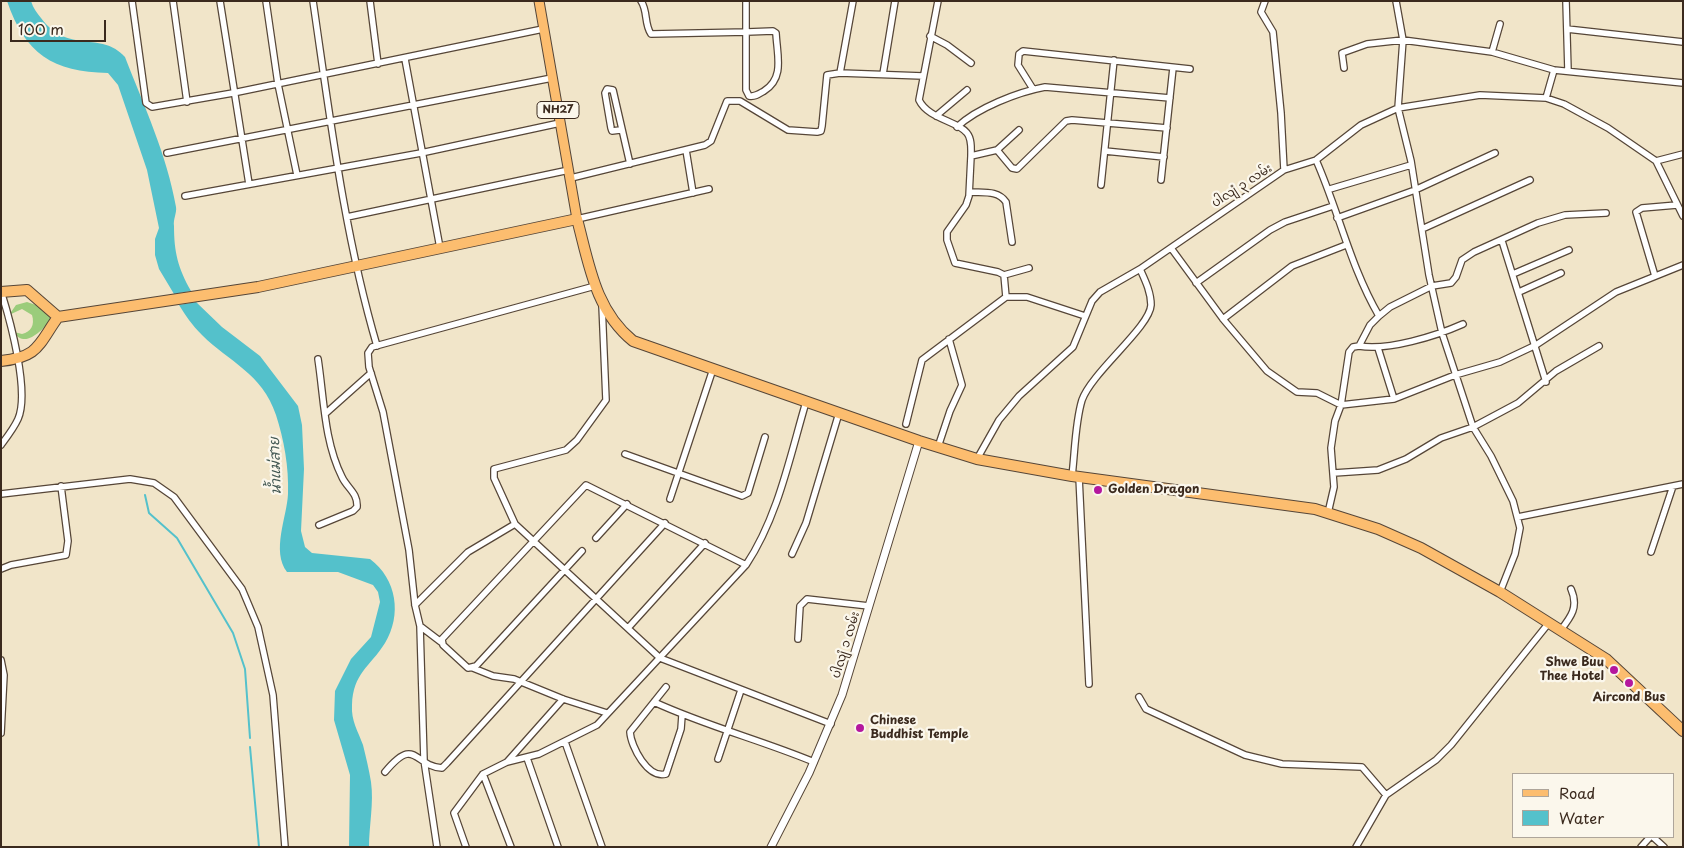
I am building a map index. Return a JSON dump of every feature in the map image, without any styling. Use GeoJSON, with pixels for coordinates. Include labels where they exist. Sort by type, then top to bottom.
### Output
{"type":"FeatureCollection","features":[{"type":"Feature","properties":{"kind":"highway"},"geometry":{"type":"LineString","coordinates":[[1,361],[16,359],[33,353],[58,317],[218,293],[357,266],[577,219]]}},
{"type":"Feature","properties":{"kind":"highway","name":"NH27"},"geometry":{"type":"LineString","coordinates":[[577,219],[602,305],[611,320],[633,341],[919,441],[977,459],[1075,477],[1328,513],[1378,529],[1421,548],[1500,592],[1606,659],[1683,731]]}},
{"type":"Feature","properties":{"kind":"highway"},"geometry":{"type":"LineString","coordinates":[[1,292],[27,290],[58,317]]}},
{"type":"Feature","properties":{"kind":"main road","name":"NH27"},"geometry":{"type":"LineString","coordinates":[[538,1],[577,219]]}},
{"type":"Feature","properties":{"kind":"street"},"geometry":{"type":"LineString","coordinates":[[132,1],[146,103],[152,107],[324,76],[543,30]]}},
{"type":"Feature","properties":{"kind":"street"},"geometry":{"type":"LineString","coordinates":[[173,1],[187,102]]}},
{"type":"Feature","properties":{"kind":"street"},"geometry":{"type":"LineString","coordinates":[[220,1],[233,93],[249,184]]}},
{"type":"Feature","properties":{"kind":"street"},"geometry":{"type":"LineString","coordinates":[[266,1],[278,84],[297,175]]}},
{"type":"Feature","properties":{"kind":"street"},"geometry":{"type":"LineString","coordinates":[[313,1],[347,217],[377,346]]}},
{"type":"Feature","properties":{"kind":"street"},"geometry":{"type":"LineString","coordinates":[[370,1],[378,64]]}},
{"type":"Feature","properties":{"kind":"street"},"geometry":{"type":"LineString","coordinates":[[347,217],[430,199],[630,164],[705,145],[711,141],[727,101],[754,96],[774,84],[778,72],[778,53],[776,34],[773,31],[651,34],[647,29],[645,6],[641,1]]}},
{"type":"Feature","properties":{"kind":"street"},"geometry":{"type":"LineString","coordinates":[[746,1],[746,90],[749,96]]}},
{"type":"Feature","properties":{"kind":"street"},"geometry":{"type":"LineString","coordinates":[[840,73],[854,1]]}},
{"type":"Feature","properties":{"kind":"street"},"geometry":{"type":"LineString","coordinates":[[883,74],[895,1]]}},
{"type":"Feature","properties":{"kind":"street"},"geometry":{"type":"LineString","coordinates":[[938,1],[919,100],[921,105],[936,116],[968,135],[971,156],[970,192],[966,205],[947,232],[947,240],[955,263],[1004,275],[1029,268]]}},
{"type":"Feature","properties":{"kind":"street"},"geometry":{"type":"LineString","coordinates":[[1265,1],[1261,12],[1272,32],[1281,113],[1284,170]]}},
{"type":"Feature","properties":{"kind":"street"},"geometry":{"type":"LineString","coordinates":[[1396,1],[1403,40],[1398,108],[1411,165],[1442,333],[1473,427],[1491,456],[1513,501],[1520,528],[1515,554],[1500,592]]}},
{"type":"Feature","properties":{"kind":"street"},"geometry":{"type":"LineString","coordinates":[[1566,1],[1568,71]]}},
{"type":"Feature","properties":{"kind":"street"},"geometry":{"type":"LineString","coordinates":[[1492,52],[1500,24]]}},
{"type":"Feature","properties":{"kind":"street"},"geometry":{"type":"LineString","coordinates":[[1567,29],[1683,42]]}},
{"type":"Feature","properties":{"kind":"street"},"geometry":{"type":"LineString","coordinates":[[930,36],[947,45],[971,63]]}},
{"type":"Feature","properties":{"kind":"street"},"geometry":{"type":"LineString","coordinates":[[1344,68],[1342,54],[1367,44],[1403,40],[1492,52],[1554,70],[1683,83]]}},
{"type":"Feature","properties":{"kind":"street"},"geometry":{"type":"LineString","coordinates":[[1033,90],[1018,65],[1019,54],[1023,51],[1190,70]]}},
{"type":"Feature","properties":{"kind":"street"},"geometry":{"type":"LineString","coordinates":[[405,59],[440,248]]}},
{"type":"Feature","properties":{"kind":"street"},"geometry":{"type":"LineString","coordinates":[[1101,185],[1114,60]]}},
{"type":"Feature","properties":{"kind":"street"},"geometry":{"type":"LineString","coordinates":[[1161,180],[1173,68]]}},
{"type":"Feature","properties":{"kind":"street"},"geometry":{"type":"LineString","coordinates":[[1546,98],[1554,70]]}},
{"type":"Feature","properties":{"kind":"street"},"geometry":{"type":"LineString","coordinates":[[731,100],[740,101],[788,130],[817,132],[821,131],[822,126],[827,75],[840,73],[923,76]]}},
{"type":"Feature","properties":{"kind":"street"},"geometry":{"type":"LineString","coordinates":[[167,153],[331,123],[552,78]]}},
{"type":"Feature","properties":{"kind":"street"},"geometry":{"type":"LineString","coordinates":[[957,127],[969,116],[1033,90],[1053,88],[1170,98]]}},
{"type":"Feature","properties":{"kind":"street"},"geometry":{"type":"LineString","coordinates":[[620,130],[612,131],[605,93],[607,89],[613,90],[620,130],[630,164]]}},
{"type":"Feature","properties":{"kind":"street"},"geometry":{"type":"LineString","coordinates":[[936,116],[966,90]]}},
{"type":"Feature","properties":{"kind":"street","name":"ပါလျံ ၃ လမ်း"},"geometry":{"type":"LineString","coordinates":[[977,459],[999,420],[1019,396],[1074,347],[1092,301],[1100,292],[1171,248],[1284,170],[1316,160],[1361,125],[1398,108],[1480,95],[1546,98],[1564,104],[1608,128],[1656,161]]}},
{"type":"Feature","properties":{"kind":"street"},"geometry":{"type":"LineString","coordinates":[[997,150],[1012,168],[1017,169],[1066,121],[1166,128]]}},
{"type":"Feature","properties":{"kind":"street"},"geometry":{"type":"LineString","coordinates":[[184,196],[422,153],[560,123]]}},
{"type":"Feature","properties":{"kind":"street"},"geometry":{"type":"LineString","coordinates":[[971,156],[997,150],[1019,130]]}},
{"type":"Feature","properties":{"kind":"street"},"geometry":{"type":"LineString","coordinates":[[686,150],[693,193]]}},
{"type":"Feature","properties":{"kind":"street"},"geometry":{"type":"LineString","coordinates":[[1105,151],[1164,157]]}},
{"type":"Feature","properties":{"kind":"street"},"geometry":{"type":"LineString","coordinates":[[1337,218],[1415,190],[1495,153]]}},
{"type":"Feature","properties":{"kind":"street"},"geometry":{"type":"LineString","coordinates":[[1683,154],[1656,161],[1683,216]]}},
{"type":"Feature","properties":{"kind":"street"},"geometry":{"type":"LineString","coordinates":[[1316,160],[1330,189],[1333,206],[1362,287],[1379,316]]}},
{"type":"Feature","properties":{"kind":"street"},"geometry":{"type":"LineString","coordinates":[[1330,189],[1411,165]]}},
{"type":"Feature","properties":{"kind":"street"},"geometry":{"type":"LineString","coordinates":[[1422,229],[1530,180]]}},
{"type":"Feature","properties":{"kind":"street"},"geometry":{"type":"LineString","coordinates":[[577,219],[709,189]]}},
{"type":"Feature","properties":{"kind":"street"},"geometry":{"type":"LineString","coordinates":[[970,192],[996,193],[1003,197],[1006,202],[1012,242]]}},
{"type":"Feature","properties":{"kind":"street"},"geometry":{"type":"LineString","coordinates":[[1655,276],[1636,212],[1642,208],[1677,205]]}},
{"type":"Feature","properties":{"kind":"street"},"geometry":{"type":"LineString","coordinates":[[1196,283],[1285,222],[1333,206]]}},
{"type":"Feature","properties":{"kind":"street"},"geometry":{"type":"LineString","coordinates":[[1359,346],[1370,325],[1390,307],[1432,286],[1451,283],[1456,277],[1462,260],[1474,252],[1502,241],[1538,223],[1565,215],[1606,213]]}},
{"type":"Feature","properties":{"kind":"street"},"geometry":{"type":"LineString","coordinates":[[1502,241],[1546,382]]}},
{"type":"Feature","properties":{"kind":"street"},"geometry":{"type":"LineString","coordinates":[[1223,319],[1292,266],[1346,245]]}},
{"type":"Feature","properties":{"kind":"street"},"geometry":{"type":"LineString","coordinates":[[1171,248],[1223,319],[1267,371],[1280,382],[1297,392],[1317,394],[1341,405],[1394,399],[1455,375],[1500,362],[1536,345],[1616,292],[1683,265]]}},
{"type":"Feature","properties":{"kind":"street"},"geometry":{"type":"LineString","coordinates":[[1513,274],[1569,250]]}},
{"type":"Feature","properties":{"kind":"street"},"geometry":{"type":"LineString","coordinates":[[1089,684],[1075,477],[1082,400],[1090,386],[1134,331],[1148,318],[1151,306],[1150,293],[1140,268]]}},
{"type":"Feature","properties":{"kind":"street"},"geometry":{"type":"LineString","coordinates":[[1519,292],[1561,273]]}},
{"type":"Feature","properties":{"kind":"street"},"geometry":{"type":"LineString","coordinates":[[1004,275],[1006,297]]}},
{"type":"Feature","properties":{"kind":"street"},"geometry":{"type":"LineString","coordinates":[[437,847],[424,760],[420,626],[415,605],[407,541],[383,412],[371,373],[368,353],[377,346],[595,286]]}},
{"type":"Feature","properties":{"kind":"street"},"geometry":{"type":"LineString","coordinates":[[1,292],[12,325],[22,397],[18,420],[1,445]]}},
{"type":"Feature","properties":{"kind":"street"},"geometry":{"type":"LineString","coordinates":[[906,424],[922,360],[1006,297],[1027,297],[1085,316]]}},
{"type":"Feature","properties":{"kind":"street"},"geometry":{"type":"LineString","coordinates":[[602,305],[606,400],[577,440],[566,450],[494,469],[493,472],[515,524],[660,658],[831,724]]}},
{"type":"Feature","properties":{"kind":"street"},"geometry":{"type":"LineString","coordinates":[[1328,513],[1334,486],[1331,448],[1335,421],[1341,405],[1349,352],[1353,347],[1378,348],[1442,333],[1463,324]]}},
{"type":"Feature","properties":{"kind":"street"},"geometry":{"type":"LineString","coordinates":[[938,447],[950,411],[962,385],[949,339]]}},
{"type":"Feature","properties":{"kind":"street"},"geometry":{"type":"LineString","coordinates":[[1334,473],[1378,470],[1406,459],[1441,438],[1473,427],[1518,402],[1546,382],[1556,371],[1599,346]]}},
{"type":"Feature","properties":{"kind":"street"},"geometry":{"type":"LineString","coordinates":[[1378,348],[1394,399]]}},
{"type":"Feature","properties":{"kind":"street"},"geometry":{"type":"LineString","coordinates":[[318,360],[332,452],[342,478],[356,495],[358,507],[353,512],[319,525]]}},
{"type":"Feature","properties":{"kind":"street"},"geometry":{"type":"LineString","coordinates":[[670,499],[713,369]]}},
{"type":"Feature","properties":{"kind":"street"},"geometry":{"type":"LineString","coordinates":[[325,414],[371,373]]}},
{"type":"Feature","properties":{"kind":"street"},"geometry":{"type":"LineString","coordinates":[[466,847],[454,813],[483,774],[507,762],[527,758],[565,742],[597,725],[746,565],[758,545],[779,494],[806,402]]}},
{"type":"Feature","properties":{"kind":"street"},"geometry":{"type":"LineString","coordinates":[[792,554],[806,523],[839,413]]}},
{"type":"Feature","properties":{"kind":"street"},"geometry":{"type":"LineString","coordinates":[[625,454],[742,496],[748,493],[765,437]]}},
{"type":"Feature","properties":{"kind":"street","name":"ပါလျံ ၁ လမ်း"},"geometry":{"type":"LineString","coordinates":[[771,847],[831,724],[919,441]]}},
{"type":"Feature","properties":{"kind":"street"},"geometry":{"type":"LineString","coordinates":[[1,494],[130,479],[154,483],[174,497],[242,589],[258,627],[273,695],[285,847]]}},
{"type":"Feature","properties":{"kind":"street"},"geometry":{"type":"LineString","coordinates":[[1518,517],[1683,484]]}},
{"type":"Feature","properties":{"kind":"street"},"geometry":{"type":"LineString","coordinates":[[441,642],[586,485],[746,565]]}},
{"type":"Feature","properties":{"kind":"street"},"geometry":{"type":"LineString","coordinates":[[1,569],[11,565],[66,555],[68,541],[61,486]]}},
{"type":"Feature","properties":{"kind":"street"},"geometry":{"type":"LineString","coordinates":[[1651,552],[1672,486]]}},
{"type":"Feature","properties":{"kind":"street"},"geometry":{"type":"LineString","coordinates":[[596,538],[627,504]]}},
{"type":"Feature","properties":{"kind":"street"},"geometry":{"type":"LineString","coordinates":[[385,772],[396,759],[403,755],[418,756],[442,768],[664,523]]}},
{"type":"Feature","properties":{"kind":"street"},"geometry":{"type":"LineString","coordinates":[[415,605],[468,552],[515,524]]}},
{"type":"Feature","properties":{"kind":"street"},"geometry":{"type":"LineString","coordinates":[[628,628],[705,543]]}},
{"type":"Feature","properties":{"kind":"street"},"geometry":{"type":"LineString","coordinates":[[474,668],[582,551]]}},
{"type":"Feature","properties":{"kind":"street"},"geometry":{"type":"LineString","coordinates":[[1560,631],[1572,614],[1575,605],[1571,589]]}},
{"type":"Feature","properties":{"kind":"street"},"geometry":{"type":"LineString","coordinates":[[798,640],[800,606],[807,599],[869,606]]}},
{"type":"Feature","properties":{"kind":"street"},"geometry":{"type":"LineString","coordinates":[[1356,847],[1386,794],[1436,760],[1451,745],[1548,624]]}},
{"type":"Feature","properties":{"kind":"street"},"geometry":{"type":"LineString","coordinates":[[420,626],[441,642],[468,668],[474,668],[493,676],[519,681],[563,699],[607,713]]}},
{"type":"Feature","properties":{"kind":"street"},"geometry":{"type":"LineString","coordinates":[[1,660],[4,676],[1,733]]}},
{"type":"Feature","properties":{"kind":"street"},"geometry":{"type":"LineString","coordinates":[[666,688],[630,732],[631,739],[650,771],[666,774],[681,729],[682,715]]}},
{"type":"Feature","properties":{"kind":"street"},"geometry":{"type":"LineString","coordinates":[[718,759],[741,690]]}},
{"type":"Feature","properties":{"kind":"street"},"geometry":{"type":"LineString","coordinates":[[1139,697],[1146,709],[1245,755],[1282,764],[1362,767],[1386,794]]}},
{"type":"Feature","properties":{"kind":"street"},"geometry":{"type":"LineString","coordinates":[[507,762],[563,699]]}},
{"type":"Feature","properties":{"kind":"street"},"geometry":{"type":"LineString","coordinates":[[654,702],[682,715],[773,745],[814,762]]}},
{"type":"Feature","properties":{"kind":"street"},"geometry":{"type":"LineString","coordinates":[[565,742],[602,847]]}},
{"type":"Feature","properties":{"kind":"street"},"geometry":{"type":"LineString","coordinates":[[527,758],[558,847]]}},
{"type":"Feature","properties":{"kind":"street"},"geometry":{"type":"LineString","coordinates":[[483,774],[512,847]]}},
{"type":"Feature","properties":{"kind":"street"},"geometry":{"type":"LineString","coordinates":[[1641,847],[1651,838]]}},
{"type":"Feature","properties":{"kind":"street"},"geometry":{"type":"LineString","coordinates":[[1653,838],[1664,847]]}},
{"type":"Feature","properties":{"kind":"green space"},"geometry":{"type":"Polygon","coordinates":[[[27,302],[36,305],[51,315],[52,319],[34,336],[23,339],[14,332],[22,334],[30,330],[33,325],[32,315],[22,309],[9,315],[16,305],[27,302]]]}},
{"type":"Feature","properties":{"kind":"water"},"geometry":{"type":"Polygon","coordinates":[[[7,1],[31,1],[41,18],[51,29],[62,36],[106,45],[116,49],[125,57],[167,169],[176,207],[174,223],[176,252],[183,275],[191,291],[174,294],[159,269],[155,255],[155,239],[159,228],[147,170],[118,85],[108,73],[72,69],[44,57],[32,47],[23,34],[14,19],[7,1]]]}},
{"type":"Feature","properties":{"kind":"water"},"geometry":{"type":"Polygon","coordinates":[[[196,302],[222,327],[260,356],[298,406],[302,425],[304,469],[301,531],[305,547],[312,553],[370,559],[379,567],[391,587],[395,609],[394,621],[385,643],[363,671],[355,685],[352,705],[354,721],[363,745],[371,782],[369,847],[349,847],[350,775],[334,720],[335,691],[351,659],[371,637],[380,602],[378,592],[373,585],[338,572],[287,572],[282,564],[280,544],[287,503],[288,474],[284,444],[276,415],[270,401],[254,378],[202,335],[179,305],[196,302]]]}},
{"type":"Feature","properties":{"kind":"waterway"},"geometry":{"type":"LineString","coordinates":[[145,495],[149,513],[177,538],[233,633],[245,669],[250,738]]}},
{"type":"Feature","properties":{"kind":"waterway"},"geometry":{"type":"LineString","coordinates":[[250,747],[259,847]]}},
{"type":"Feature","properties":{"kind":"place","name":"Golden Dragon"},"geometry":{"type":"Point","coordinates":[1098,490]}},
{"type":"Feature","properties":{"kind":"place","name":"Shwe Buu Thee Hotel"},"geometry":{"type":"Point","coordinates":[1614,670]}},
{"type":"Feature","properties":{"kind":"place","name":"Aircond Bus"},"geometry":{"type":"Point","coordinates":[1629,683]}},
{"type":"Feature","properties":{"kind":"place","name":"Chinese Buddhist Temple"},"geometry":{"type":"Point","coordinates":[860,728]}},
{"type":"Feature","properties":{"kind":"water label","name":"น้ำแม่สาย"},"geometry":{"type":"Point","coordinates":[276,466]}}]}
